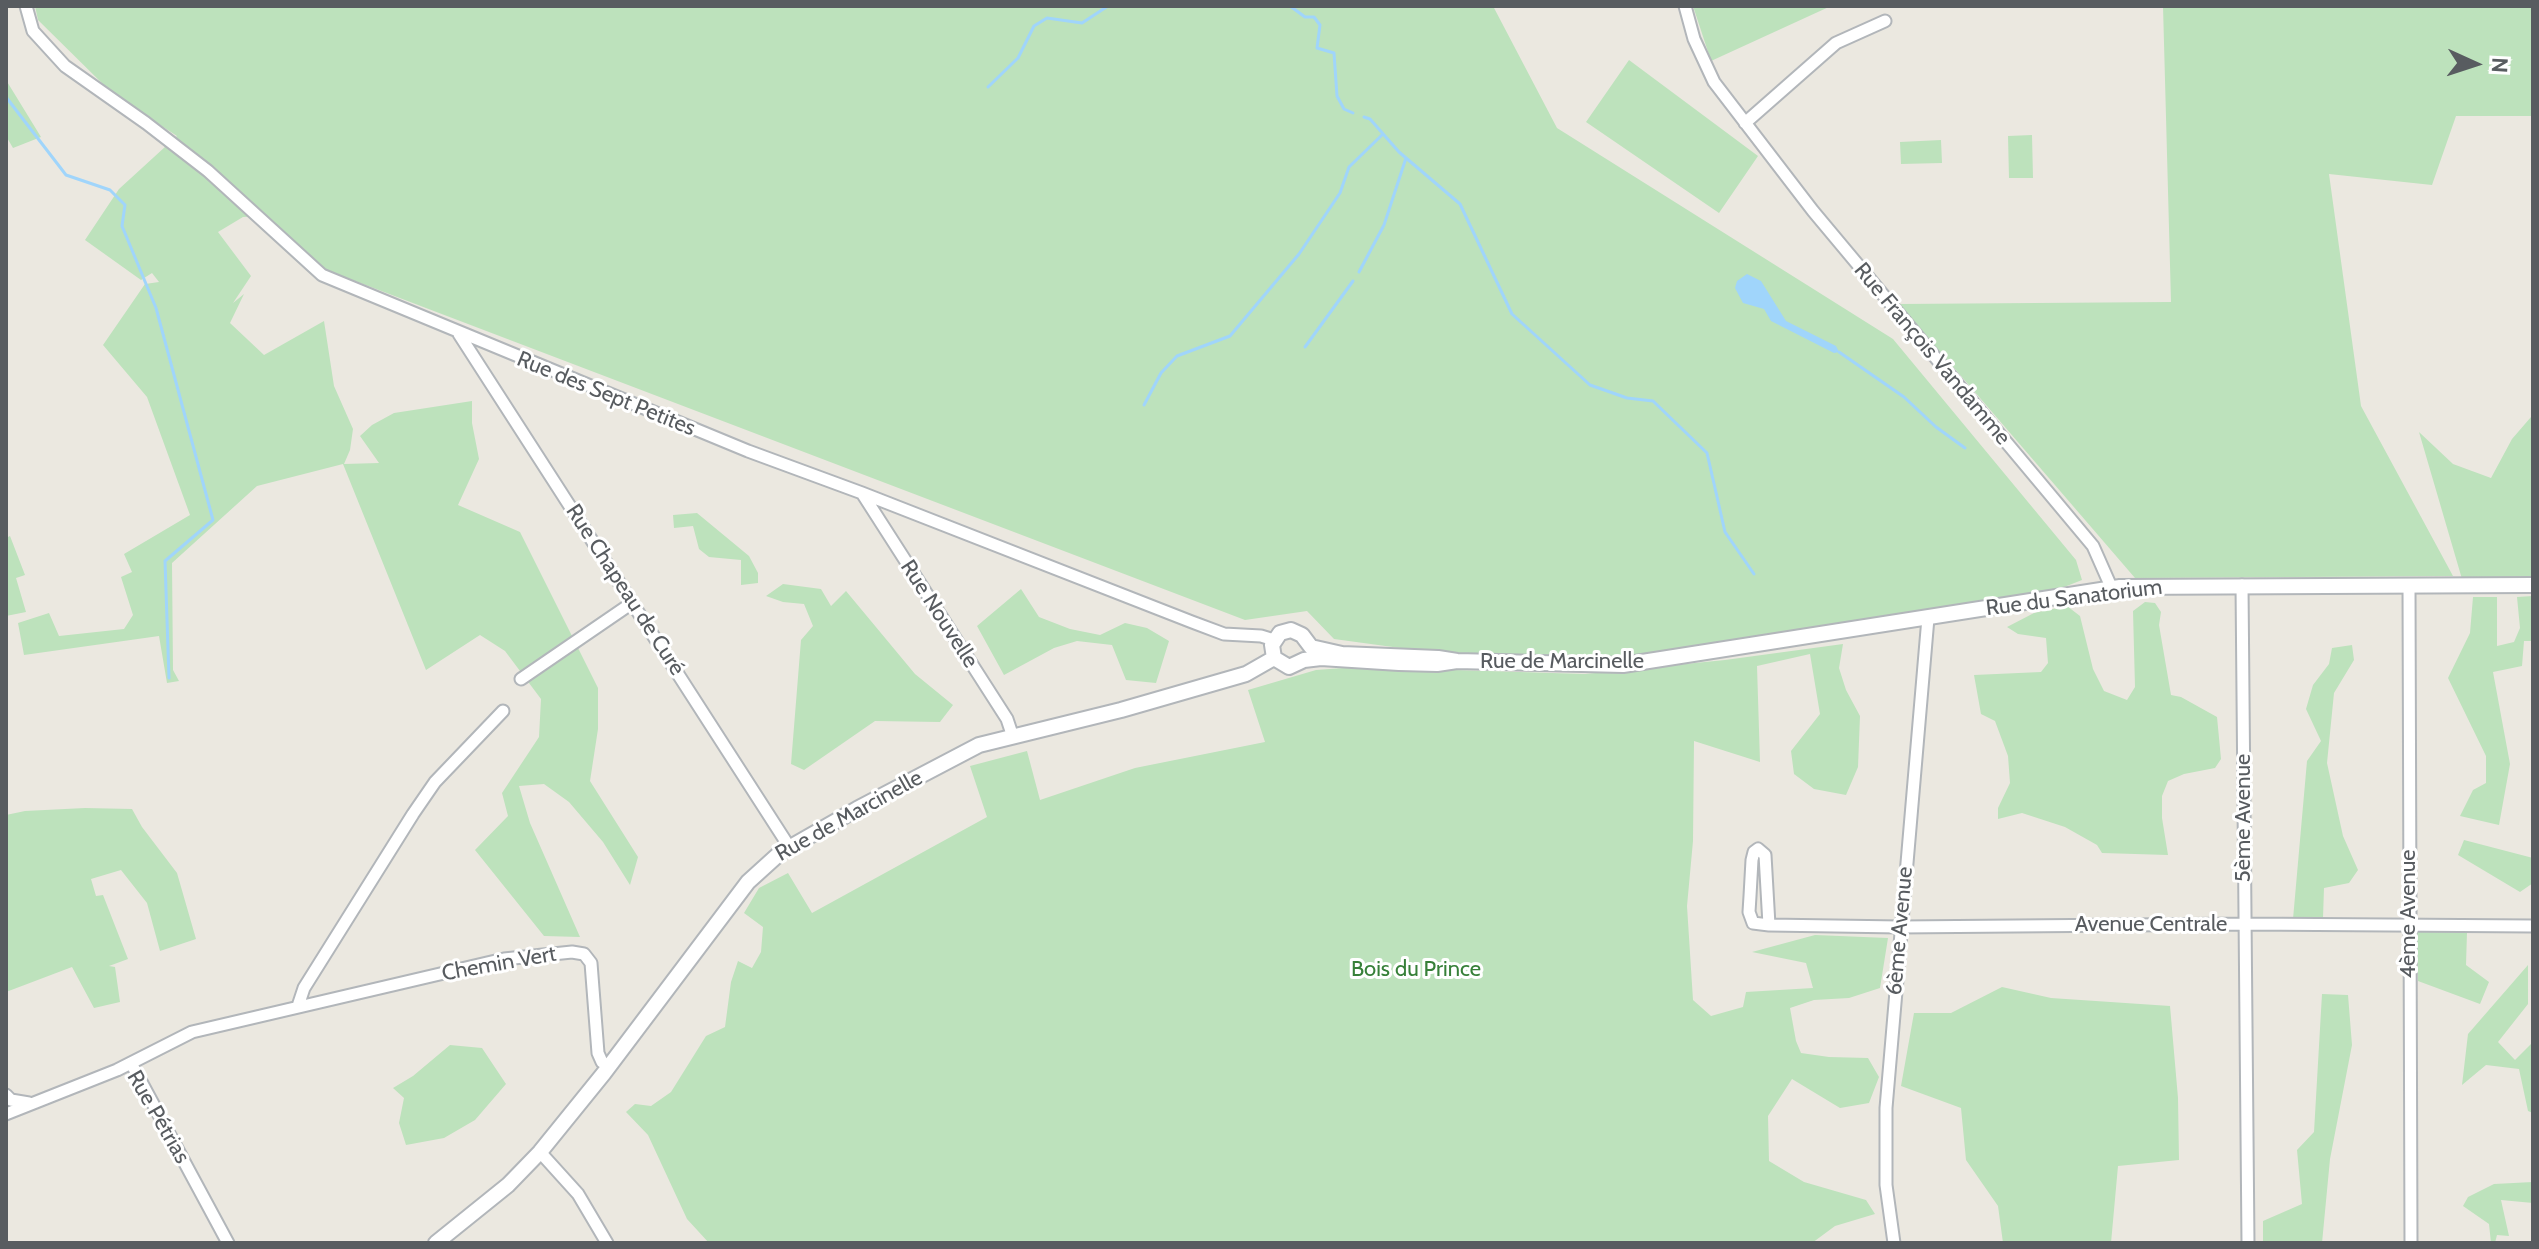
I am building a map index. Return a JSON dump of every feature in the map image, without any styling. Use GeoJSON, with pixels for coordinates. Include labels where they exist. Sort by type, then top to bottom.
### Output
{"type":"FeatureCollection","features":[{"type":"Feature","properties":{"kind":"street","name":"Rue des Sept Petites"},"geometry":{"type":"LineString","coordinates":[[26,6],[33,31],[65,66],[208,171],[322,275],[748,451],[1192,622],[1235,636],[1261,636],[1274,640]]}},
{"type":"Feature","properties":{"kind":"street","name":"Rue François Vandamme"},"geometry":{"type":"LineString","coordinates":[[1685,6],[1694,39],[1714,82],[1829,231],[2093,546],[2112,589]]}},
{"type":"Feature","properties":{"kind":"street"},"geometry":{"type":"LineString","coordinates":[[1745,123],[1836,43],[1885,21]]}},
{"type":"Feature","properties":{"kind":"street","name":"Rue Chapeau de Curé"},"geometry":{"type":"LineString","coordinates":[[459,333],[790,848]]}},
{"type":"Feature","properties":{"kind":"street","name":"Rue Nouvelle"},"geometry":{"type":"LineString","coordinates":[[862,493],[1007,719],[1013,737]]}},
{"type":"Feature","properties":{"kind":"street","name":"Rue du Sanatorium"},"geometry":{"type":"LineString","coordinates":[[1668,660],[2112,589],[2242,585],[2533,585]]}},
{"type":"Feature","properties":{"kind":"street","name":"5ème Avenue"},"geometry":{"type":"LineString","coordinates":[[2242,585],[2248,1243]]}},
{"type":"Feature","properties":{"kind":"street","name":"4ème Avenue"},"geometry":{"type":"LineString","coordinates":[[2409,585],[2411,1243]]}},
{"type":"Feature","properties":{"kind":"street"},"geometry":{"type":"LineString","coordinates":[[521,679],[632,603]]}},
{"type":"Feature","properties":{"kind":"street","name":"6ème Avenue"},"geometry":{"type":"LineString","coordinates":[[1894,1243],[1886,1185],[1885,1148],[1900,927],[1928,618]]}},
{"type":"Feature","properties":{"kind":"street","name":"Rue de Marcinelle"},"geometry":{"type":"LineString","coordinates":[[1274,640],[1280,633],[1291,630],[1302,635],[1308,644],[1342,654],[1457,661],[1617,665],[1668,660]]}},
{"type":"Feature","properties":{"kind":"street"},"geometry":{"type":"LineString","coordinates":[[1274,640],[1274,658]]}},
{"type":"Feature","properties":{"kind":"street"},"geometry":{"type":"LineString","coordinates":[[1304,660],[1308,644]]}},
{"type":"Feature","properties":{"kind":"street","name":"Rue de Marcinelle"},"geometry":{"type":"LineString","coordinates":[[436,1243],[490,1200],[540,1152],[748,882],[768,862],[790,848],[975,747],[1246,674],[1274,658],[1289,667],[1304,660],[1321,658],[1437,664],[1457,661]]}},
{"type":"Feature","properties":{"kind":"street"},"geometry":{"type":"LineString","coordinates":[[298,1006],[304,988],[435,782],[503,711]]}},
{"type":"Feature","properties":{"kind":"street"},"geometry":{"type":"LineString","coordinates":[[1758,849],[1765,855],[1769,925],[1753,923],[1749,912],[1752,860],[1758,849]]}},
{"type":"Feature","properties":{"kind":"street","name":"Avenue Centrale"},"geometry":{"type":"LineString","coordinates":[[1769,925],[2533,926]]}},
{"type":"Feature","properties":{"kind":"street","name":"Chemin Vert"},"geometry":{"type":"LineString","coordinates":[[131,1063],[192,1032],[504,959],[579,953],[584,954],[591,963],[598,1053],[602,1062],[609,1066]]}},
{"type":"Feature","properties":{"kind":"street","name":"Rue Pétrias"},"geometry":{"type":"LineString","coordinates":[[6,1114],[131,1063],[228,1243]]}},
{"type":"Feature","properties":{"kind":"street"},"geometry":{"type":"LineString","coordinates":[[6,1095],[11,1100],[30,1103]]}},
{"type":"Feature","properties":{"kind":"street"},"geometry":{"type":"LineString","coordinates":[[540,1152],[578,1194],[607,1243]]}},
{"type":"Feature","properties":{"kind":"green space"},"geometry":{"type":"Polygon","coordinates":[[[35,6],[1493,6],[1557,128],[1893,339],[2076,560],[2082,580],[2049,593],[1638,659],[1459,656],[1334,639],[1307,611],[1245,620],[321,268],[263,216],[243,217],[218,232],[251,276],[233,303],[244,294],[230,323],[264,355],[324,321],[334,386],[353,429],[344,464],[379,463],[360,436],[394,413],[472,401],[472,423],[479,459],[458,505],[520,532],[598,688],[598,729],[590,781],[638,857],[630,885],[603,842],[569,802],[544,784],[519,786],[530,823],[580,937],[544,936],[475,850],[508,816],[502,793],[539,737],[541,699],[505,651],[480,635],[426,670],[343,464],[257,486],[172,563],[173,670],[179,681],[167,683],[159,636],[24,655],[18,623],[49,613],[59,636],[124,629],[133,615],[121,577],[132,572],[124,554],[190,515],[147,397],[103,345],[145,284],[159,282],[152,273],[141,280],[85,240],[119,189],[177,136],[114,95],[38,20],[35,6]]]}},
{"type":"Feature","properties":{"kind":"green space"},"geometry":{"type":"Polygon","coordinates":[[[1693,6],[1831,6],[1711,61],[1693,6]]]}},
{"type":"Feature","properties":{"kind":"green space"},"geometry":{"type":"Polygon","coordinates":[[[2163,6],[2533,6],[2533,116],[2456,116],[2432,185],[2329,174],[2361,406],[2453,576],[2135,578],[1899,304],[2171,302],[2163,6]]]}},
{"type":"Feature","properties":{"kind":"green space"},"geometry":{"type":"Polygon","coordinates":[[[1629,60],[1758,156],[1719,213],[1586,122],[1629,60]]]}},
{"type":"Feature","properties":{"kind":"green space"},"geometry":{"type":"Polygon","coordinates":[[[6,80],[41,137],[13,148],[6,136],[6,80]]]}},
{"type":"Feature","properties":{"kind":"green space"},"geometry":{"type":"Polygon","coordinates":[[[2032,135],[2033,178],[2009,178],[2008,136],[2032,135]]]}},
{"type":"Feature","properties":{"kind":"green space"},"geometry":{"type":"Polygon","coordinates":[[[1941,140],[1942,163],[1901,164],[1900,142],[1941,140]]]}},
{"type":"Feature","properties":{"kind":"green space"},"geometry":{"type":"Polygon","coordinates":[[[2531,417],[2533,578],[2462,579],[2419,432],[2453,464],[2491,478],[2512,439],[2531,417]]]}},
{"type":"Feature","properties":{"kind":"green space"},"geometry":{"type":"Polygon","coordinates":[[[697,513],[749,556],[758,573],[758,583],[741,585],[741,560],[709,557],[699,549],[693,526],[674,528],[673,515],[697,513]]]}},
{"type":"Feature","properties":{"kind":"green space"},"geometry":{"type":"Polygon","coordinates":[[[10,536],[25,575],[16,578],[26,612],[6,616],[6,538],[10,536]]]}},
{"type":"Feature","properties":{"kind":"green space"},"geometry":{"type":"Polygon","coordinates":[[[783,584],[821,589],[831,606],[846,591],[915,674],[953,705],[940,722],[875,721],[804,770],[791,764],[801,640],[813,626],[804,604],[766,596],[783,584]]]}},
{"type":"Feature","properties":{"kind":"green space"},"geometry":{"type":"Polygon","coordinates":[[[1021,589],[1039,617],[1070,629],[1100,635],[1125,623],[1147,628],[1169,641],[1156,683],[1126,680],[1112,645],[1077,641],[1054,648],[1004,675],[977,626],[1021,589]]]}},
{"type":"Feature","properties":{"kind":"green space"},"geometry":{"type":"Polygon","coordinates":[[[2533,596],[2533,641],[2524,641],[2522,666],[2493,672],[2510,764],[2499,825],[2460,816],[2473,790],[2486,783],[2486,756],[2448,678],[2470,633],[2473,597],[2497,597],[2497,646],[2514,642],[2520,628],[2517,597],[2533,596]]]}},
{"type":"Feature","properties":{"kind":"green space"},"geometry":{"type":"Polygon","coordinates":[[[2145,602],[2155,603],[2161,612],[2159,625],[2171,695],[2181,697],[2217,717],[2221,759],[2215,768],[2184,774],[2168,781],[2162,796],[2162,818],[2168,855],[2102,853],[2097,845],[2065,827],[2022,813],[1998,819],[1998,808],[2010,783],[2008,756],[1995,721],[1981,714],[1974,675],[2041,672],[2048,663],[2046,638],[2018,634],[2007,627],[2034,613],[2067,606],[2080,616],[2093,669],[2104,691],[2127,700],[2135,687],[2133,611],[2145,602]]]}},
{"type":"Feature","properties":{"kind":"green space","name":"Bois du Prince"},"geometry":{"type":"Polygon","coordinates":[[[1843,644],[1839,668],[1846,690],[1860,716],[1858,767],[1846,795],[1814,789],[1794,774],[1791,751],[1820,714],[1810,654],[1757,666],[1760,762],[1694,741],[1693,841],[1687,906],[1693,1000],[1711,1016],[1743,1007],[1746,992],[1813,988],[1806,963],[1752,952],[1815,935],[1888,938],[1880,988],[1849,998],[1814,1000],[1790,1008],[1801,1053],[1868,1058],[1879,1077],[1869,1103],[1840,1108],[1792,1079],[1768,1116],[1769,1161],[1804,1182],[1866,1200],[1875,1214],[1835,1226],[1812,1243],[709,1243],[687,1219],[648,1135],[626,1112],[635,1104],[651,1106],[671,1092],[706,1036],[725,1027],[731,982],[738,961],[752,968],[761,952],[763,927],[744,913],[759,888],[788,873],[812,913],[987,817],[970,766],[1027,751],[1040,800],[1135,768],[1265,742],[1248,690],[1316,670],[1357,667],[1585,674],[1843,644]]]}},
{"type":"Feature","properties":{"kind":"green space"},"geometry":{"type":"Polygon","coordinates":[[[2352,645],[2354,660],[2334,693],[2327,763],[2343,836],[2358,870],[2349,883],[2324,888],[2323,918],[2293,919],[2307,761],[2321,741],[2306,709],[2313,685],[2329,664],[2332,648],[2352,645]]]}},
{"type":"Feature","properties":{"kind":"green space"},"geometry":{"type":"Polygon","coordinates":[[[85,808],[132,809],[177,873],[196,939],[160,951],[147,903],[121,870],[91,879],[96,896],[103,895],[128,959],[109,966],[115,967],[120,1002],[94,1008],[72,967],[6,992],[6,815],[85,808]]]}},
{"type":"Feature","properties":{"kind":"green space"},"geometry":{"type":"Polygon","coordinates":[[[2464,840],[2533,858],[2533,883],[2520,892],[2458,855],[2464,840]]]}},
{"type":"Feature","properties":{"kind":"green space"},"geometry":{"type":"Polygon","coordinates":[[[2416,932],[2467,932],[2466,965],[2489,982],[2480,1004],[2418,981],[2416,932]]]}},
{"type":"Feature","properties":{"kind":"green space"},"geometry":{"type":"Polygon","coordinates":[[[2528,965],[2528,1004],[2498,1042],[2515,1060],[2533,1042],[2533,1113],[2528,1111],[2519,1069],[2486,1065],[2462,1085],[2468,1034],[2528,965]]]}},
{"type":"Feature","properties":{"kind":"green space"},"geometry":{"type":"Polygon","coordinates":[[[2002,987],[2051,998],[2170,1006],[2178,1098],[2179,1160],[2118,1166],[2111,1243],[2003,1243],[1998,1206],[1966,1160],[1961,1108],[1901,1086],[1914,1013],[1951,1013],[2002,987]]]}},
{"type":"Feature","properties":{"kind":"green space"},"geometry":{"type":"Polygon","coordinates":[[[2322,994],[2348,995],[2352,1045],[2330,1159],[2322,1243],[2263,1241],[2263,1221],[2302,1204],[2297,1150],[2314,1132],[2322,994]]]}},
{"type":"Feature","properties":{"kind":"green space"},"geometry":{"type":"Polygon","coordinates":[[[450,1045],[482,1048],[506,1084],[475,1120],[444,1138],[406,1145],[399,1123],[404,1098],[393,1088],[413,1076],[450,1045]]]}},
{"type":"Feature","properties":{"kind":"green space"},"geometry":{"type":"Polygon","coordinates":[[[2533,1182],[2533,1203],[2501,1200],[2509,1236],[2497,1235],[2495,1243],[2491,1243],[2489,1224],[2463,1206],[2468,1197],[2494,1184],[2533,1182]]]}},
{"type":"Feature","properties":{"kind":"water"},"geometry":{"type":"Polygon","coordinates":[[[1747,274],[1761,281],[1786,321],[1836,346],[1839,352],[1834,353],[1771,321],[1764,309],[1743,303],[1735,288],[1737,281],[1747,274]]]}},
{"type":"Feature","properties":{"kind":"waterway"},"geometry":{"type":"LineString","coordinates":[[988,87],[1018,58],[1034,26],[1047,18],[1082,23],[1108,6]]}},
{"type":"Feature","properties":{"kind":"waterway"},"geometry":{"type":"LineString","coordinates":[[1290,6],[1305,17],[1314,17],[1320,25],[1317,48],[1334,53],[1337,96],[1344,109],[1353,113]]}},
{"type":"Feature","properties":{"kind":"waterway"},"geometry":{"type":"LineString","coordinates":[[6,97],[66,175],[110,190],[125,205],[122,226],[156,308],[213,520],[165,561],[169,678]]}},
{"type":"Feature","properties":{"kind":"waterway"},"geometry":{"type":"LineString","coordinates":[[1364,117],[1370,119],[1399,152],[1460,204],[1512,314],[1590,385],[1627,398],[1653,401],[1707,453],[1725,532],[1754,574]]}},
{"type":"Feature","properties":{"kind":"waterway"},"geometry":{"type":"LineString","coordinates":[[1144,405],[1161,373],[1177,356],[1230,336],[1299,254],[1340,193],[1349,167],[1383,134]]}},
{"type":"Feature","properties":{"kind":"waterway"},"geometry":{"type":"LineString","coordinates":[[1359,272],[1384,225],[1406,158]]}},
{"type":"Feature","properties":{"kind":"waterway"},"geometry":{"type":"LineString","coordinates":[[1305,347],[1353,281]]}},
{"type":"Feature","properties":{"kind":"waterway"},"geometry":{"type":"LineString","coordinates":[[1839,352],[1904,397],[1936,427],[1965,448]]}}]}
